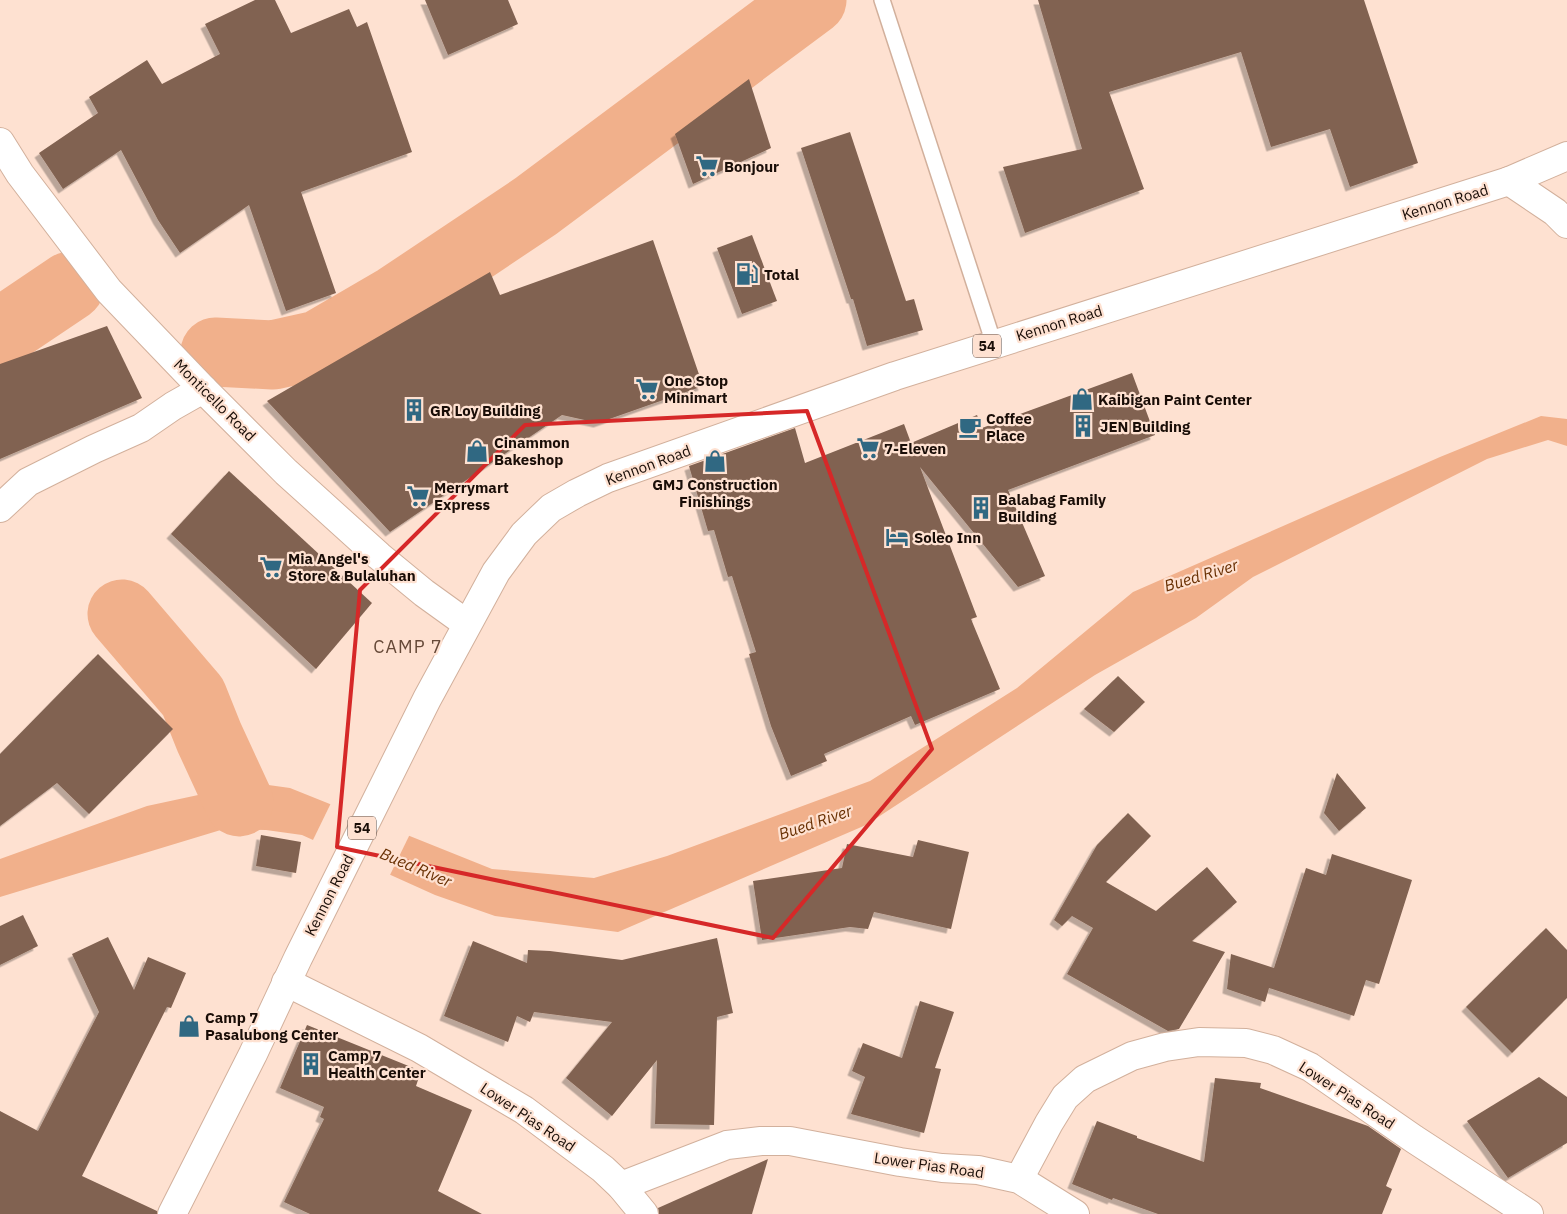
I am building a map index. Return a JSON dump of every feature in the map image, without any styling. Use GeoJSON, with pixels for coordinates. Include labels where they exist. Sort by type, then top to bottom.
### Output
{"type":"FeatureCollection","features":[{"type":"Feature","properties":{"kind":"main road","name":"Monticello Road"},"geometry":{"type":"LineString","coordinates":[[0,142],[20,174],[109,291],[202,389],[286,472],[379,556],[424,594],[467,624]]}},
{"type":"Feature","properties":{"kind":"main road","name":"Kennon Road"},"geometry":{"type":"LineString","coordinates":[[172,1214],[253,1054],[286,982],[427,699],[467,624],[496,572],[524,534],[551,508],[608,478],[850,392],[994,344],[1509,182],[1567,156]]}},
{"type":"Feature","properties":{"kind":"main road"},"geometry":{"type":"LineString","coordinates":[[1509,182],[1555,212],[1567,224]]}},
{"type":"Feature","properties":{"kind":"main road"},"geometry":{"type":"LineString","coordinates":[[0,508],[28,482],[140,428],[202,389]]}},
{"type":"Feature","properties":{"kind":"main road","name":"Lower Pias Road"},"geometry":{"type":"LineString","coordinates":[[286,982],[419,1048],[524,1110],[603,1169],[621,1186],[727,1145],[761,1141],[790,1141],[900,1162],[942,1168],[978,1170],[1019,1179],[1065,1097],[1085,1079],[1132,1056],[1165,1048],[1199,1042],[1246,1043],[1273,1050],[1310,1067],[1414,1139],[1529,1214]]}},
{"type":"Feature","properties":{"kind":"main road"},"geometry":{"type":"LineString","coordinates":[[1019,1179],[1075,1214]]}},
{"type":"Feature","properties":{"kind":"main road"},"geometry":{"type":"LineString","coordinates":[[621,1186],[644,1214]]}},
{"type":"Feature","properties":{"kind":"lane"},"geometry":{"type":"LineString","coordinates":[[882,0],[994,344]]}},
{"type":"Feature","properties":{"kind":"highlighted area"},"geometry":{"type":"Polygon","coordinates":[[[807,411],[932,749],[773,938],[337,847],[360,590],[525,425],[807,411]]]}},
{"type":"Feature","properties":{"kind":"water","name":"Bued River"},"geometry":{"type":"Polygon","coordinates":[[[1541,416],[1567,419],[1567,446],[1548,440],[1487,459],[1253,577],[1196,618],[1095,675],[866,825],[618,932],[495,916],[435,895],[302,835],[266,830],[224,829],[0,897],[0,859],[147,806],[254,783],[290,788],[492,869],[594,878],[667,856],[870,781],[1017,688],[1133,592],[1440,457],[1541,416]]]}},
{"type":"Feature","properties":{"kind":"pier"},"geometry":{"type":"Polygon","coordinates":[[[331,803],[410,834],[389,877],[312,842],[331,803]]]}},
{"type":"Feature","properties":{"kind":"building"},"geometry":{"type":"Polygon","coordinates":[[[255,0],[275,0],[291,33],[349,9],[357,27],[367,22],[412,152],[301,192],[336,293],[286,311],[249,205],[180,253],[158,220],[121,150],[63,189],[39,153],[98,113],[89,97],[147,60],[162,84],[220,54],[205,24],[255,0]]]}},
{"type":"Feature","properties":{"kind":"building"},"geometry":{"type":"Polygon","coordinates":[[[425,0],[508,0],[518,24],[448,55],[425,0]]]}},
{"type":"Feature","properties":{"kind":"building"},"geometry":{"type":"Polygon","coordinates":[[[1038,0],[1364,0],[1418,163],[1350,187],[1330,129],[1271,147],[1241,52],[1109,92],[1144,189],[1025,233],[1003,167],[1082,149],[1038,0]]]}},
{"type":"Feature","properties":{"kind":"building"},"geometry":{"type":"Polygon","coordinates":[[[749,79],[771,148],[693,184],[675,134],[749,79]]]}},
{"type":"Feature","properties":{"kind":"building"},"geometry":{"type":"Polygon","coordinates":[[[850,132],[906,301],[914,299],[923,330],[867,346],[853,299],[851,299],[801,148],[850,132]]]}},
{"type":"Feature","properties":{"kind":"building","name":"Total"},"geometry":{"type":"Polygon","coordinates":[[[752,235],[777,301],[742,314],[717,248],[752,235]]]}},
{"type":"Feature","properties":{"kind":"building","name":"GR Loy Building"},"geometry":{"type":"Polygon","coordinates":[[[653,240],[703,386],[598,423],[562,415],[390,532],[267,401],[490,272],[500,295],[653,240]]]}},
{"type":"Feature","properties":{"kind":"building"},"geometry":{"type":"Polygon","coordinates":[[[107,326],[142,398],[0,459],[0,364],[107,326]]]}},
{"type":"Feature","properties":{"kind":"building"},"geometry":{"type":"Polygon","coordinates":[[[1132,373],[1155,435],[1008,490],[1045,576],[1018,587],[920,467],[977,617],[971,619],[1000,689],[915,725],[911,716],[824,754],[827,761],[791,776],[771,726],[749,654],[756,652],[732,576],[728,577],[714,530],[708,531],[689,466],[795,428],[805,463],[904,424],[911,443],[977,415],[982,428],[1132,373]]]}},
{"type":"Feature","properties":{"kind":"building"},"geometry":{"type":"Polygon","coordinates":[[[229,471],[372,603],[316,669],[171,534],[229,471]]]}},
{"type":"Feature","properties":{"kind":"building"},"geometry":{"type":"Polygon","coordinates":[[[98,654],[173,729],[89,814],[57,783],[0,826],[0,754],[98,654]]]}},
{"type":"Feature","properties":{"kind":"building"},"geometry":{"type":"Polygon","coordinates":[[[1118,676],[1145,702],[1114,732],[1084,709],[1118,676]]]}},
{"type":"Feature","properties":{"kind":"building"},"geometry":{"type":"Polygon","coordinates":[[[1337,773],[1366,808],[1339,831],[1324,813],[1337,773]]]}},
{"type":"Feature","properties":{"kind":"building"},"geometry":{"type":"Polygon","coordinates":[[[1128,813],[1151,836],[1106,882],[1156,911],[1207,867],[1237,902],[1192,941],[1225,952],[1179,1029],[1168,1031],[1067,974],[1093,928],[1072,916],[1062,926],[1054,920],[1097,845],[1128,813]]]}},
{"type":"Feature","properties":{"kind":"building"},"geometry":{"type":"Polygon","coordinates":[[[261,835],[301,842],[296,873],[256,866],[261,835]]]}},
{"type":"Feature","properties":{"kind":"building"},"geometry":{"type":"Polygon","coordinates":[[[918,840],[969,852],[951,929],[874,912],[868,929],[850,927],[762,940],[753,881],[842,868],[847,844],[913,857],[918,840]]]}},
{"type":"Feature","properties":{"kind":"building"},"geometry":{"type":"Polygon","coordinates":[[[1332,854],[1412,880],[1379,984],[1366,980],[1354,1016],[1269,988],[1265,1002],[1227,989],[1231,954],[1274,968],[1306,868],[1326,875],[1332,854]]]}},
{"type":"Feature","properties":{"kind":"building"},"geometry":{"type":"Polygon","coordinates":[[[23,915],[38,946],[0,965],[0,926],[23,915]]]}},
{"type":"Feature","properties":{"kind":"building"},"geometry":{"type":"Polygon","coordinates":[[[1546,928],[1567,950],[1567,998],[1512,1053],[1466,1007],[1546,928]]]}},
{"type":"Feature","properties":{"kind":"building"},"geometry":{"type":"Polygon","coordinates":[[[108,937],[134,990],[148,957],[186,973],[171,1008],[167,1007],[82,1176],[157,1211],[157,1214],[0,1214],[0,1111],[38,1131],[99,1012],[72,954],[108,937]]]}},
{"type":"Feature","properties":{"kind":"building"},"geometry":{"type":"Polygon","coordinates":[[[717,938],[733,1013],[717,1017],[714,1125],[655,1124],[657,1060],[612,1116],[566,1078],[612,1022],[534,1012],[530,1022],[517,1016],[508,1042],[444,1016],[473,941],[527,963],[528,950],[622,960],[717,938]]]}},
{"type":"Feature","properties":{"kind":"building"},"geometry":{"type":"Polygon","coordinates":[[[920,1001],[954,1012],[935,1068],[941,1069],[924,1133],[851,1114],[865,1077],[852,1071],[863,1043],[902,1058],[920,1001]]]}},
{"type":"Feature","properties":{"kind":"building"},"geometry":{"type":"Polygon","coordinates":[[[307,1025],[421,1071],[416,1086],[472,1110],[438,1191],[482,1214],[310,1214],[284,1202],[324,1119],[320,1117],[324,1107],[280,1088],[307,1025]]]}},
{"type":"Feature","properties":{"kind":"building"},"geometry":{"type":"Polygon","coordinates":[[[1539,1077],[1567,1097],[1567,1143],[1508,1178],[1467,1121],[1539,1077]]]}},
{"type":"Feature","properties":{"kind":"building"},"geometry":{"type":"Polygon","coordinates":[[[1215,1078],[1261,1083],[1260,1088],[1368,1126],[1401,1149],[1386,1186],[1392,1189],[1382,1214],[1158,1214],[1113,1198],[1112,1200],[1072,1184],[1097,1121],[1137,1136],[1137,1138],[1204,1162],[1215,1078]]]}},
{"type":"Feature","properties":{"kind":"building"},"geometry":{"type":"Polygon","coordinates":[[[768,1159],[752,1214],[659,1214],[658,1208],[768,1159]]]}},
{"type":"Feature","properties":{"kind":"waterway"},"geometry":{"type":"LineString","coordinates":[[215,352],[273,355],[318,345],[397,299],[536,206],[812,0]]}},
{"type":"Feature","properties":{"kind":"waterway"},"geometry":{"type":"LineString","coordinates":[[0,333],[70,286]]}},
{"type":"Feature","properties":{"kind":"waterway"},"geometry":{"type":"LineString","coordinates":[[122,614],[193,697],[239,802]]}},
{"type":"Feature","properties":{"kind":"place","name":"Bonjour"},"geometry":{"type":"Point","coordinates":[707,166]}},
{"type":"Feature","properties":{"kind":"place","name":"Total"},"geometry":{"type":"Point","coordinates":[747,274]}},
{"type":"Feature","properties":{"kind":"place","name":"One Stop Minimart"},"geometry":{"type":"Point","coordinates":[647,389]}},
{"type":"Feature","properties":{"kind":"place","name":"Kaibigan Paint Center"},"geometry":{"type":"Point","coordinates":[1082,399]}},
{"type":"Feature","properties":{"kind":"place","name":"GR Loy Building"},"geometry":{"type":"Point","coordinates":[414,410]}},
{"type":"Feature","properties":{"kind":"place","name":"JEN Building"},"geometry":{"type":"Point","coordinates":[1083,426]}},
{"type":"Feature","properties":{"kind":"place","name":"Coffee Place"},"geometry":{"type":"Point","coordinates":[970,427]}},
{"type":"Feature","properties":{"kind":"place","name":"7-Eleven"},"geometry":{"type":"Point","coordinates":[868,448]}},
{"type":"Feature","properties":{"kind":"place","name":"Cinammon Bakeshop"},"geometry":{"type":"Point","coordinates":[477,451]}},
{"type":"Feature","properties":{"kind":"place","name":"GMJ Construction Finishings"},"geometry":{"type":"Point","coordinates":[715,461]}},
{"type":"Feature","properties":{"kind":"place","name":"Merrymart Express"},"geometry":{"type":"Point","coordinates":[418,496]}},
{"type":"Feature","properties":{"kind":"place","name":"Balabag Family Building"},"geometry":{"type":"Point","coordinates":[981,508]}},
{"type":"Feature","properties":{"kind":"place","name":"Soleo Inn"},"geometry":{"type":"Point","coordinates":[897,537]}},
{"type":"Feature","properties":{"kind":"place","name":"Mia Angel's Store & Bulaluhan"},"geometry":{"type":"Point","coordinates":[271,567]}},
{"type":"Feature","properties":{"kind":"place","name":"Camp 7 Pasalubong Center"},"geometry":{"type":"Point","coordinates":[189,1026]}},
{"type":"Feature","properties":{"kind":"place","name":"Camp 7 Health Center"},"geometry":{"type":"Point","coordinates":[311,1064]}},
{"type":"Feature","properties":{"kind":"district","name":"CAMP 7"},"geometry":{"type":"Point","coordinates":[408,646]}}]}
